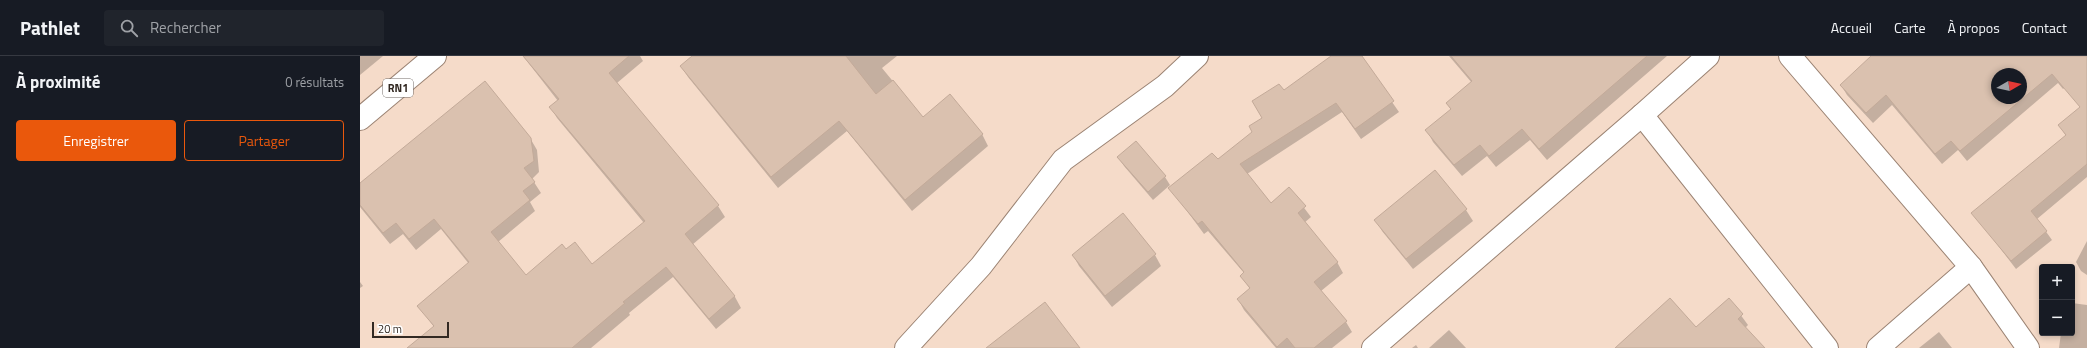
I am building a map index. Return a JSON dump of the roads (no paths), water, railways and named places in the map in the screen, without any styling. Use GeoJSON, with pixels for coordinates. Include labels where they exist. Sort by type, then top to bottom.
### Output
{"type":"FeatureCollection","features":[{"type":"Feature","properties":{"kind":"main road","name":"RN1"},"geometry":{"type":"LineString","coordinates":[[360,119],[435,56]]}},
{"type":"Feature","properties":{"kind":"main road"},"geometry":{"type":"LineString","coordinates":[[906,348],[981,266],[1063,160],[1165,86],[1197,56]]}},
{"type":"Feature","properties":{"kind":"main road"},"geometry":{"type":"LineString","coordinates":[[1373,348],[1708,56]]}},
{"type":"Feature","properties":{"kind":"main road"},"geometry":{"type":"LineString","coordinates":[[1790,56],[1971,267],[2028,348]]}},
{"type":"Feature","properties":{"kind":"main road"},"geometry":{"type":"LineString","coordinates":[[1642,115],[1827,348]]}},
{"type":"Feature","properties":{"kind":"main road"},"geometry":{"type":"LineString","coordinates":[[1878,348],[1971,267]]}}]}
